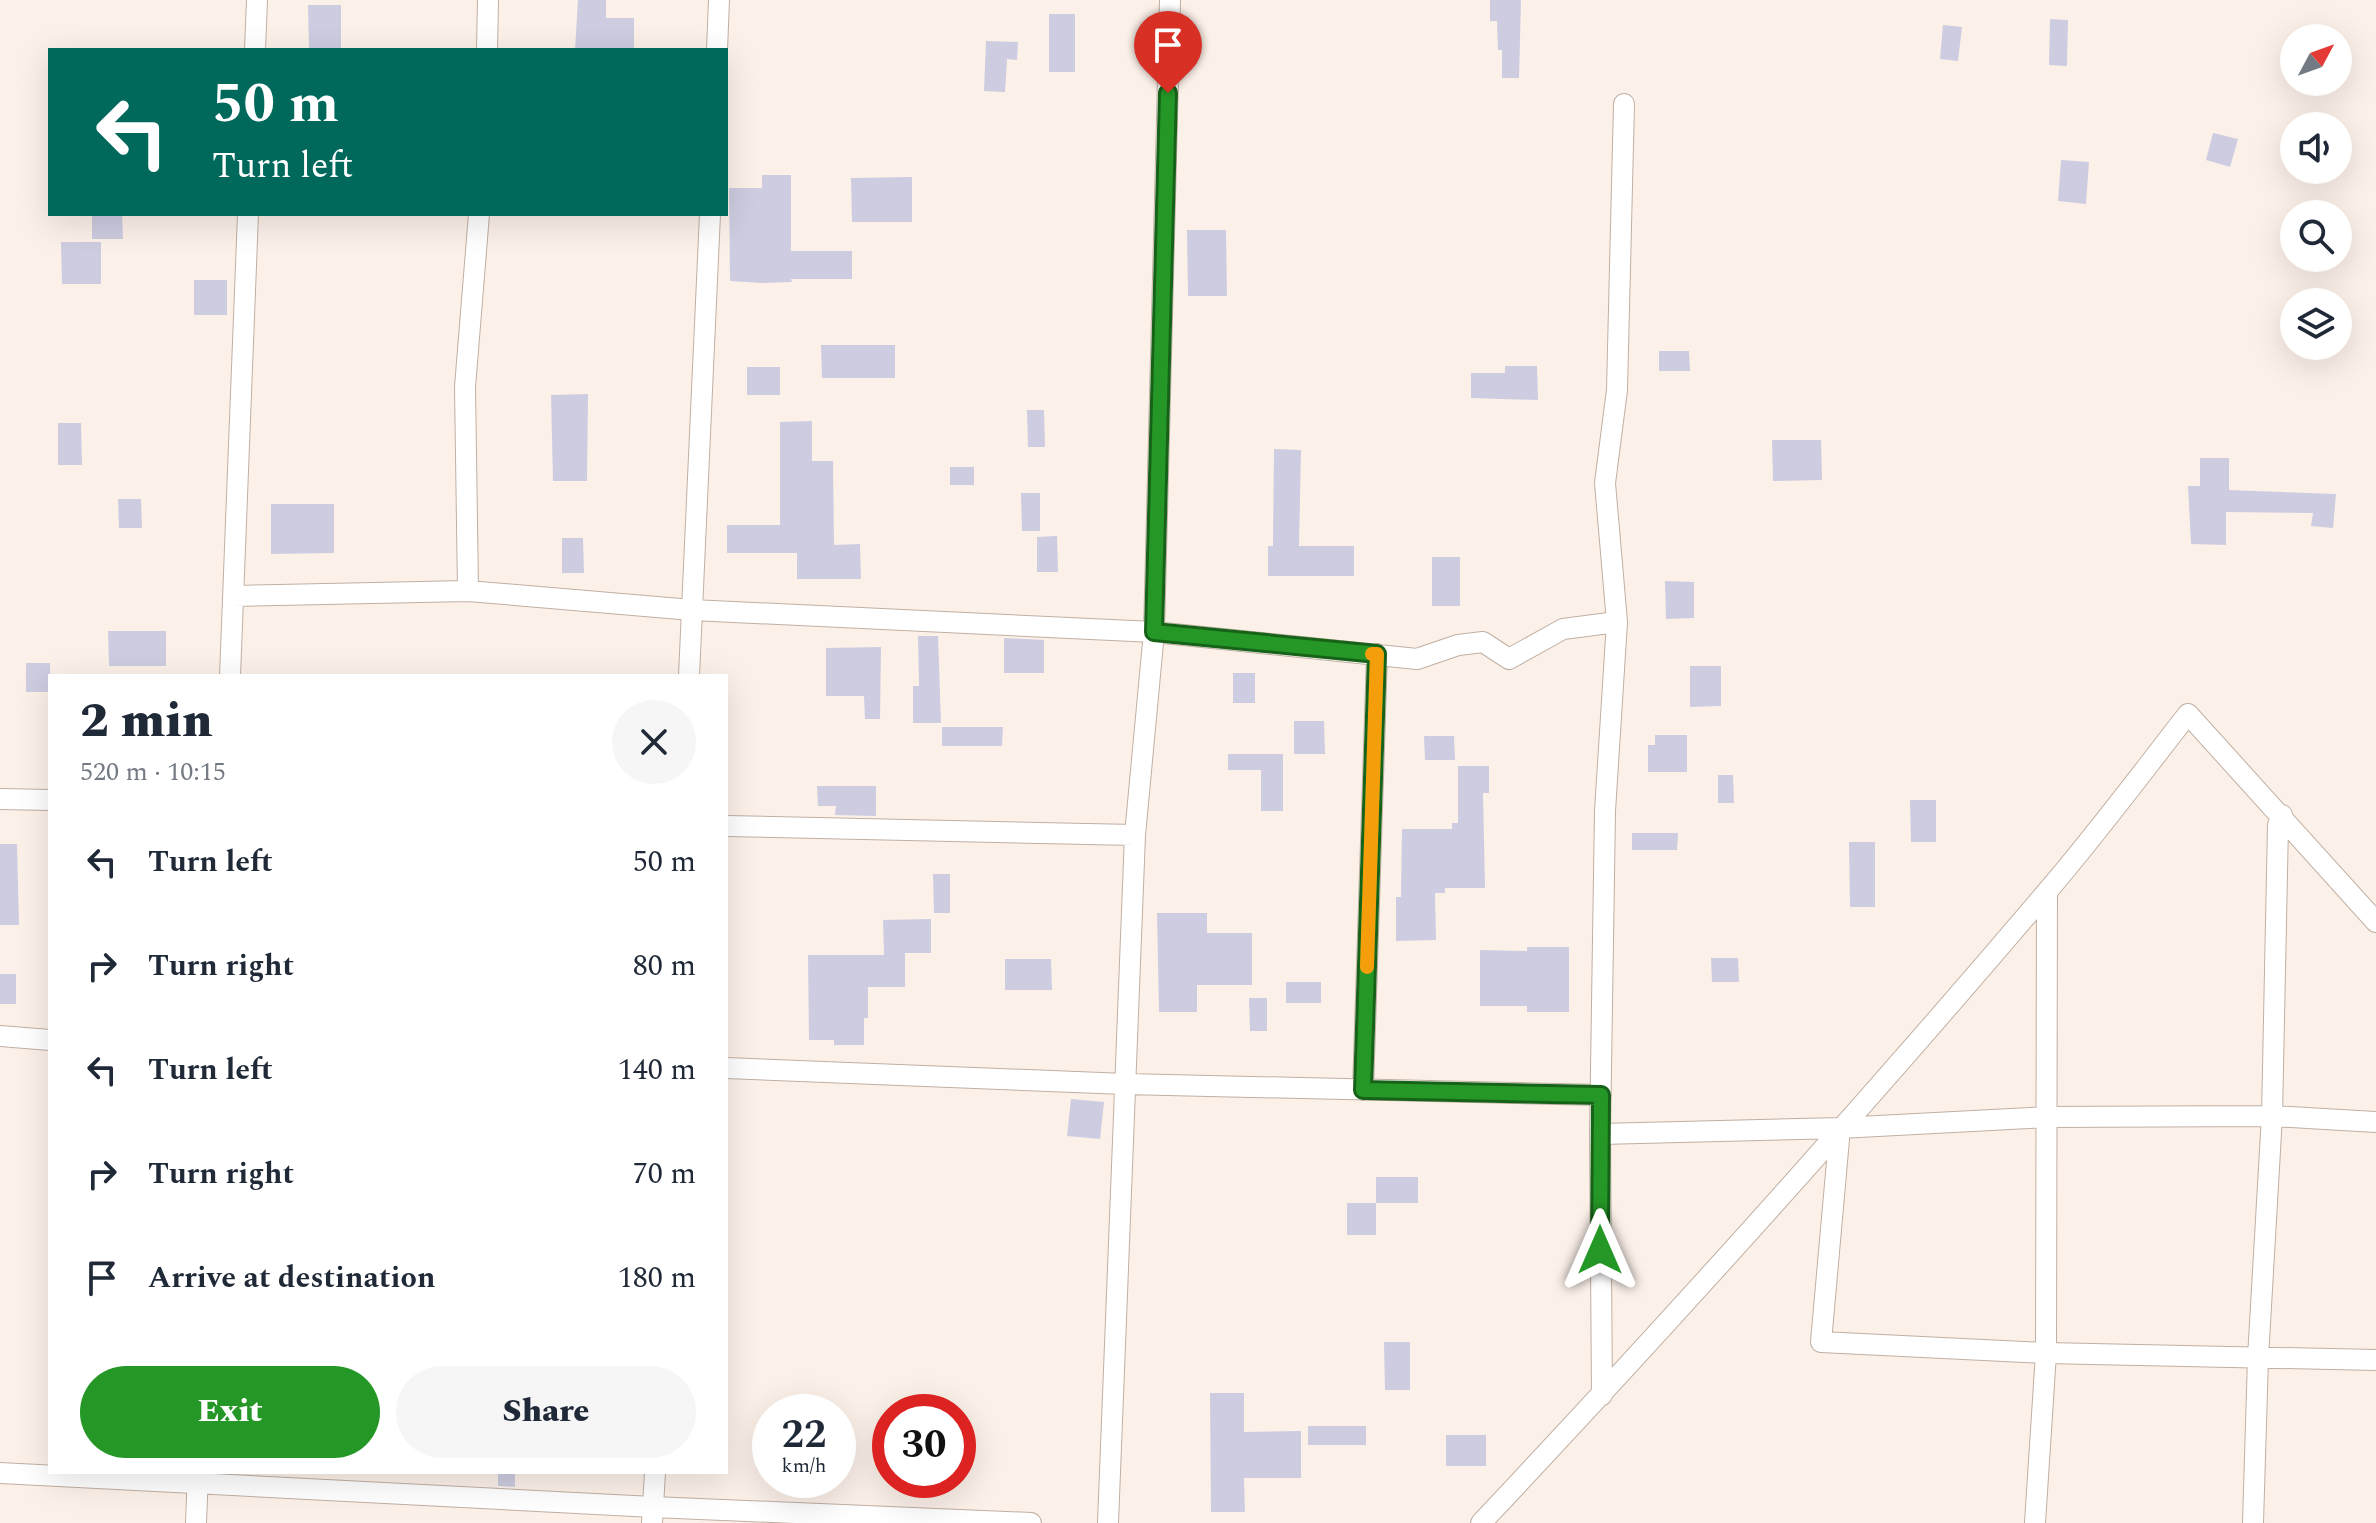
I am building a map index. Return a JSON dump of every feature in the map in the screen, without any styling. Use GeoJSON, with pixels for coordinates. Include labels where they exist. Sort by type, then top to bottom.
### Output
{"type":"FeatureCollection","features":[{"type":"Feature","properties":{"kind":"street"},"geometry":{"type":"LineString","coordinates":[[255,48],[257,0]]}},
{"type":"Feature","properties":{"kind":"street"},"geometry":{"type":"LineString","coordinates":[[487,48],[488,0]]}},
{"type":"Feature","properties":{"kind":"street"},"geometry":{"type":"LineString","coordinates":[[717,48],[719,0]]}},
{"type":"Feature","properties":{"kind":"street"},"geometry":{"type":"LineString","coordinates":[[1108,1523],[1135,835],[1154,632],[1170,0]]}},
{"type":"Feature","properties":{"kind":"street"},"geometry":{"type":"LineString","coordinates":[[1602,1395],[1600,1134],[1605,811],[1617,622],[1605,483],[1617,390],[1624,104]]}},
{"type":"Feature","properties":{"kind":"street"},"geometry":{"type":"LineString","coordinates":[[230,674],[248,216]]}},
{"type":"Feature","properties":{"kind":"street"},"geometry":{"type":"LineString","coordinates":[[468,591],[465,387],[479,216]]}},
{"type":"Feature","properties":{"kind":"street"},"geometry":{"type":"LineString","coordinates":[[689,674],[710,216]]}},
{"type":"Feature","properties":{"kind":"street"},"geometry":{"type":"LineString","coordinates":[[233,596],[468,591],[692,610],[1154,632],[1417,659],[1458,645],[1483,642],[1509,659],[1563,629],[1617,622]]}},
{"type":"Feature","properties":{"kind":"street"},"geometry":{"type":"LineString","coordinates":[[1363,1090],[1377,654]]}},
{"type":"Feature","properties":{"kind":"street"},"geometry":{"type":"LineString","coordinates":[[1481,1523],[1602,1395],[2047,892],[2188,714],[2376,922]]}},
{"type":"Feature","properties":{"kind":"street"},"geometry":{"type":"LineString","coordinates":[[0,799],[48,800]]}},
{"type":"Feature","properties":{"kind":"street"},"geometry":{"type":"LineString","coordinates":[[2253,1523],[2258,1358],[2272,1116],[2278,825],[2282,815]]}},
{"type":"Feature","properties":{"kind":"street"},"geometry":{"type":"LineString","coordinates":[[728,826],[1135,835]]}},
{"type":"Feature","properties":{"kind":"street"},"geometry":{"type":"LineString","coordinates":[[2035,1523],[2046,1353],[2047,892]]}},
{"type":"Feature","properties":{"kind":"street"},"geometry":{"type":"LineString","coordinates":[[0,1036],[48,1040]]}},
{"type":"Feature","properties":{"kind":"street"},"geometry":{"type":"LineString","coordinates":[[728,1068],[1125,1084],[1601,1095]]}},
{"type":"Feature","properties":{"kind":"street"},"geometry":{"type":"LineString","coordinates":[[1600,1134],[1840,1128],[2047,1117],[2272,1116],[2376,1122]]}},
{"type":"Feature","properties":{"kind":"street"},"geometry":{"type":"LineString","coordinates":[[1840,1128],[1821,1342],[2046,1353],[2376,1360]]}},
{"type":"Feature","properties":{"kind":"street"},"geometry":{"type":"LineString","coordinates":[[0,1473],[198,1478],[653,1515],[1031,1523]]}},
{"type":"Feature","properties":{"kind":"street"},"geometry":{"type":"LineString","coordinates":[[653,1515],[655,1474]]}},
{"type":"Feature","properties":{"kind":"street"},"geometry":{"type":"LineString","coordinates":[[196,1523],[198,1478]]}},
{"type":"Feature","properties":{"kind":"building"},"geometry":{"type":"Polygon","coordinates":[[[578,0],[606,0],[606,18],[634,18],[634,48],[575,48],[578,0]]]}},
{"type":"Feature","properties":{"kind":"building"},"geometry":{"type":"Polygon","coordinates":[[[1490,0],[1521,0],[1519,78],[1502,78],[1502,50],[1498,50],[1497,21],[1490,21],[1490,0]]]}},
{"type":"Feature","properties":{"kind":"building"},"geometry":{"type":"Polygon","coordinates":[[[308,5],[341,5],[341,48],[309,48],[308,5]]]}},
{"type":"Feature","properties":{"kind":"building"},"geometry":{"type":"Polygon","coordinates":[[[1049,14],[1075,14],[1075,72],[1049,72],[1049,14]]]}},
{"type":"Feature","properties":{"kind":"building"},"geometry":{"type":"Polygon","coordinates":[[[2050,19],[2068,20],[2067,66],[2049,65],[2050,19]]]}},
{"type":"Feature","properties":{"kind":"building"},"geometry":{"type":"Polygon","coordinates":[[[1943,25],[1962,27],[1958,61],[1940,59],[1943,25]]]}},
{"type":"Feature","properties":{"kind":"building"},"geometry":{"type":"Polygon","coordinates":[[[986,41],[1018,42],[1017,60],[1007,59],[1005,92],[984,91],[986,41]]]}},
{"type":"Feature","properties":{"kind":"building"},"geometry":{"type":"Polygon","coordinates":[[[2213,133],[2238,139],[2230,167],[2206,160],[2213,133]]]}},
{"type":"Feature","properties":{"kind":"building"},"geometry":{"type":"Polygon","coordinates":[[[2061,160],[2089,162],[2086,204],[2058,201],[2061,160]]]}},
{"type":"Feature","properties":{"kind":"building"},"geometry":{"type":"Polygon","coordinates":[[[762,175],[791,175],[791,251],[852,251],[852,279],[791,279],[792,282],[762,283],[730,281],[729,188],[762,188],[762,175]]]}},
{"type":"Feature","properties":{"kind":"building"},"geometry":{"type":"Polygon","coordinates":[[[912,177],[912,222],[852,222],[851,178],[912,177]]]}},
{"type":"Feature","properties":{"kind":"building"},"geometry":{"type":"Polygon","coordinates":[[[92,216],[122,216],[123,239],[92,239],[92,216]]]}},
{"type":"Feature","properties":{"kind":"building"},"geometry":{"type":"Polygon","coordinates":[[[1187,230],[1226,230],[1227,296],[1188,296],[1187,230]]]}},
{"type":"Feature","properties":{"kind":"building"},"geometry":{"type":"Polygon","coordinates":[[[61,242],[101,242],[101,284],[62,284],[61,242]]]}},
{"type":"Feature","properties":{"kind":"building"},"geometry":{"type":"Polygon","coordinates":[[[194,280],[227,280],[227,315],[194,315],[194,280]]]}},
{"type":"Feature","properties":{"kind":"building"},"geometry":{"type":"Polygon","coordinates":[[[821,345],[895,345],[895,378],[822,378],[821,345]]]}},
{"type":"Feature","properties":{"kind":"building"},"geometry":{"type":"Polygon","coordinates":[[[1659,351],[1689,351],[1690,371],[1659,371],[1659,351]]]}},
{"type":"Feature","properties":{"kind":"building"},"geometry":{"type":"Polygon","coordinates":[[[1505,366],[1537,366],[1538,400],[1471,398],[1471,373],[1505,373],[1505,366]]]}},
{"type":"Feature","properties":{"kind":"building"},"geometry":{"type":"Polygon","coordinates":[[[747,367],[780,367],[780,395],[747,395],[747,367]]]}},
{"type":"Feature","properties":{"kind":"building"},"geometry":{"type":"Polygon","coordinates":[[[588,394],[587,481],[553,481],[551,395],[588,394]]]}},
{"type":"Feature","properties":{"kind":"building"},"geometry":{"type":"Polygon","coordinates":[[[1027,410],[1044,410],[1045,447],[1028,447],[1027,410]]]}},
{"type":"Feature","properties":{"kind":"building"},"geometry":{"type":"Polygon","coordinates":[[[812,421],[812,461],[833,461],[834,545],[860,544],[861,579],[797,579],[797,553],[727,553],[727,525],[780,525],[780,422],[812,421]]]}},
{"type":"Feature","properties":{"kind":"building"},"geometry":{"type":"Polygon","coordinates":[[[58,423],[81,423],[82,465],[58,465],[58,423]]]}},
{"type":"Feature","properties":{"kind":"building"},"geometry":{"type":"Polygon","coordinates":[[[1772,440],[1821,440],[1822,480],[1773,481],[1772,440]]]}},
{"type":"Feature","properties":{"kind":"building"},"geometry":{"type":"Polygon","coordinates":[[[1274,449],[1301,450],[1299,546],[1354,546],[1354,576],[1268,576],[1268,546],[1273,546],[1274,449]]]}},
{"type":"Feature","properties":{"kind":"building"},"geometry":{"type":"Polygon","coordinates":[[[2200,458],[2229,458],[2229,490],[2336,494],[2333,528],[2311,526],[2313,513],[2226,512],[2226,545],[2191,544],[2188,486],[2200,486],[2200,458]]]}},
{"type":"Feature","properties":{"kind":"building"},"geometry":{"type":"Polygon","coordinates":[[[950,467],[974,467],[974,485],[950,485],[950,467]]]}},
{"type":"Feature","properties":{"kind":"building"},"geometry":{"type":"Polygon","coordinates":[[[1021,493],[1040,493],[1040,531],[1022,531],[1021,493]]]}},
{"type":"Feature","properties":{"kind":"building"},"geometry":{"type":"Polygon","coordinates":[[[118,499],[141,499],[142,528],[119,528],[118,499]]]}},
{"type":"Feature","properties":{"kind":"building"},"geometry":{"type":"Polygon","coordinates":[[[271,504],[334,504],[334,553],[271,554],[271,504]]]}},
{"type":"Feature","properties":{"kind":"building"},"geometry":{"type":"Polygon","coordinates":[[[1057,536],[1058,572],[1037,572],[1037,537],[1057,536]]]}},
{"type":"Feature","properties":{"kind":"building"},"geometry":{"type":"Polygon","coordinates":[[[562,538],[583,538],[584,573],[562,573],[562,538]]]}},
{"type":"Feature","properties":{"kind":"building"},"geometry":{"type":"Polygon","coordinates":[[[1432,557],[1460,557],[1460,606],[1432,606],[1432,557]]]}},
{"type":"Feature","properties":{"kind":"building"},"geometry":{"type":"Polygon","coordinates":[[[1665,581],[1694,582],[1694,618],[1666,619],[1665,581]]]}},
{"type":"Feature","properties":{"kind":"building"},"geometry":{"type":"Polygon","coordinates":[[[108,631],[166,631],[166,666],[109,666],[108,631]]]}},
{"type":"Feature","properties":{"kind":"building"},"geometry":{"type":"Polygon","coordinates":[[[918,636],[938,636],[941,723],[913,723],[913,686],[919,686],[918,636]]]}},
{"type":"Feature","properties":{"kind":"building"},"geometry":{"type":"Polygon","coordinates":[[[1004,638],[1044,640],[1044,673],[1004,673],[1004,638]]]}},
{"type":"Feature","properties":{"kind":"building"},"geometry":{"type":"Polygon","coordinates":[[[881,647],[880,719],[865,719],[864,696],[826,696],[826,648],[881,647]]]}},
{"type":"Feature","properties":{"kind":"building"},"geometry":{"type":"Polygon","coordinates":[[[26,663],[50,663],[48,692],[26,692],[26,663]]]}},
{"type":"Feature","properties":{"kind":"building"},"geometry":{"type":"Polygon","coordinates":[[[1690,666],[1721,666],[1721,706],[1690,707],[1690,666]]]}},
{"type":"Feature","properties":{"kind":"building"},"geometry":{"type":"Polygon","coordinates":[[[1233,673],[1255,673],[1255,703],[1233,703],[1233,673]]]}},
{"type":"Feature","properties":{"kind":"building"},"geometry":{"type":"Polygon","coordinates":[[[1294,721],[1324,721],[1325,754],[1294,754],[1294,721]]]}},
{"type":"Feature","properties":{"kind":"building"},"geometry":{"type":"Polygon","coordinates":[[[942,727],[1003,727],[1002,746],[942,746],[942,727]]]}},
{"type":"Feature","properties":{"kind":"building"},"geometry":{"type":"Polygon","coordinates":[[[1655,735],[1687,735],[1687,772],[1648,772],[1648,745],[1655,745],[1655,735]]]}},
{"type":"Feature","properties":{"kind":"building"},"geometry":{"type":"Polygon","coordinates":[[[1424,736],[1454,736],[1455,760],[1425,760],[1424,736]]]}},
{"type":"Feature","properties":{"kind":"building"},"geometry":{"type":"Polygon","coordinates":[[[1228,754],[1283,754],[1283,811],[1261,811],[1261,770],[1228,770],[1228,754]]]}},
{"type":"Feature","properties":{"kind":"building"},"geometry":{"type":"Polygon","coordinates":[[[1458,766],[1489,766],[1489,793],[1483,793],[1485,888],[1445,888],[1445,893],[1435,893],[1436,940],[1396,941],[1396,897],[1401,897],[1402,829],[1452,829],[1452,823],[1458,823],[1458,766]]]}},
{"type":"Feature","properties":{"kind":"building"},"geometry":{"type":"Polygon","coordinates":[[[1718,775],[1733,775],[1734,803],[1718,803],[1718,775]]]}},
{"type":"Feature","properties":{"kind":"building"},"geometry":{"type":"Polygon","coordinates":[[[817,786],[876,786],[876,816],[835,815],[836,806],[818,806],[817,786]]]}},
{"type":"Feature","properties":{"kind":"building"},"geometry":{"type":"Polygon","coordinates":[[[1910,800],[1936,800],[1936,842],[1911,842],[1910,800]]]}},
{"type":"Feature","properties":{"kind":"building"},"geometry":{"type":"Polygon","coordinates":[[[1632,833],[1678,833],[1677,850],[1632,850],[1632,833]]]}},
{"type":"Feature","properties":{"kind":"building"},"geometry":{"type":"Polygon","coordinates":[[[1849,842],[1875,842],[1875,907],[1850,907],[1849,842]]]}},
{"type":"Feature","properties":{"kind":"building"},"geometry":{"type":"Polygon","coordinates":[[[0,844],[17,844],[19,925],[0,925],[0,844]]]}},
{"type":"Feature","properties":{"kind":"building"},"geometry":{"type":"Polygon","coordinates":[[[933,874],[950,874],[950,913],[934,913],[933,874]]]}},
{"type":"Feature","properties":{"kind":"building"},"geometry":{"type":"Polygon","coordinates":[[[1157,913],[1207,913],[1207,933],[1252,933],[1252,985],[1197,985],[1197,1012],[1159,1012],[1157,913]]]}},
{"type":"Feature","properties":{"kind":"building"},"geometry":{"type":"Polygon","coordinates":[[[931,919],[931,953],[905,953],[905,987],[868,987],[864,1045],[834,1045],[834,1040],[809,1040],[808,955],[884,955],[883,920],[931,919]]]}},
{"type":"Feature","properties":{"kind":"building"},"geometry":{"type":"Polygon","coordinates":[[[1527,947],[1569,947],[1569,1012],[1527,1012],[1527,1006],[1480,1006],[1480,950],[1527,951],[1527,947]]]}},
{"type":"Feature","properties":{"kind":"building"},"geometry":{"type":"Polygon","coordinates":[[[1711,958],[1738,958],[1739,982],[1712,982],[1711,958]]]}},
{"type":"Feature","properties":{"kind":"building"},"geometry":{"type":"Polygon","coordinates":[[[1005,959],[1051,959],[1052,990],[1005,990],[1005,959]]]}},
{"type":"Feature","properties":{"kind":"building"},"geometry":{"type":"Polygon","coordinates":[[[0,974],[16,974],[16,1004],[0,1004],[0,974]]]}},
{"type":"Feature","properties":{"kind":"building"},"geometry":{"type":"Polygon","coordinates":[[[1286,982],[1321,982],[1321,1003],[1286,1003],[1286,982]]]}},
{"type":"Feature","properties":{"kind":"building"},"geometry":{"type":"Polygon","coordinates":[[[1249,998],[1267,998],[1267,1031],[1250,1031],[1249,998]]]}},
{"type":"Feature","properties":{"kind":"building"},"geometry":{"type":"Polygon","coordinates":[[[1071,1099],[1104,1102],[1100,1139],[1067,1136],[1071,1099]]]}},
{"type":"Feature","properties":{"kind":"building"},"geometry":{"type":"Polygon","coordinates":[[[1376,1177],[1418,1177],[1418,1203],[1376,1203],[1376,1177]]]}},
{"type":"Feature","properties":{"kind":"building"},"geometry":{"type":"Polygon","coordinates":[[[1347,1203],[1376,1203],[1376,1235],[1347,1235],[1347,1203]]]}},
{"type":"Feature","properties":{"kind":"building"},"geometry":{"type":"Polygon","coordinates":[[[1384,1342],[1410,1342],[1410,1390],[1385,1390],[1384,1342]]]}},
{"type":"Feature","properties":{"kind":"building"},"geometry":{"type":"Polygon","coordinates":[[[1210,1393],[1244,1393],[1244,1432],[1301,1431],[1301,1478],[1244,1478],[1245,1512],[1211,1512],[1210,1393]]]}},
{"type":"Feature","properties":{"kind":"building"},"geometry":{"type":"Polygon","coordinates":[[[1308,1426],[1366,1426],[1366,1445],[1308,1445],[1308,1426]]]}},
{"type":"Feature","properties":{"kind":"building"},"geometry":{"type":"Polygon","coordinates":[[[1446,1435],[1486,1435],[1486,1466],[1446,1466],[1446,1435]]]}},
{"type":"Feature","properties":{"kind":"building"},"geometry":{"type":"Polygon","coordinates":[[[498,1474],[515,1474],[515,1487],[498,1486],[498,1474]]]}},
{"type":"Feature","properties":{"kind":"slow traffic"},"geometry":{"type":"LineString","coordinates":[[1367,967],[1377,654],[1372,654]]}},
{"type":"Feature","properties":{"kind":"route"},"geometry":{"type":"LineString","coordinates":[[1168,93],[1154,632],[1377,654],[1363,1090],[1601,1095],[1600,1250]]}}]}
